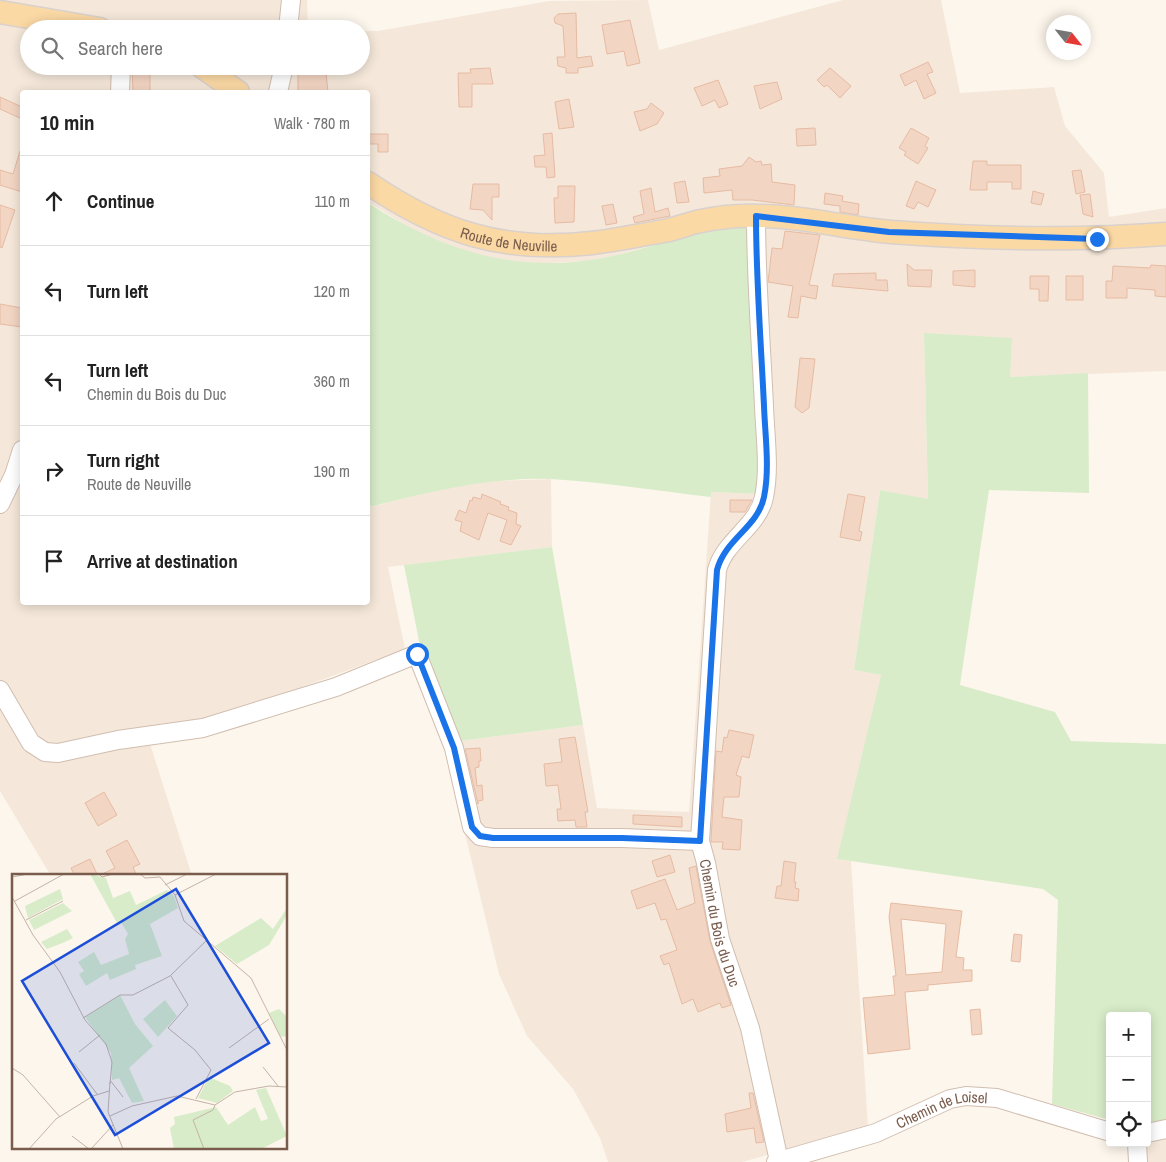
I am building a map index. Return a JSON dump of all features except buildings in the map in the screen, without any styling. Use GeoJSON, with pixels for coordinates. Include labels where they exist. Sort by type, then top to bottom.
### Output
{"type":"FeatureCollection","features":[{"type":"Feature","properties":{"kind":"main road"},"geometry":{"type":"LineString","coordinates":[[0,12],[47,20]]}},
{"type":"Feature","properties":{"kind":"main road"},"geometry":{"type":"LineString","coordinates":[[214,75],[235,90]]}},
{"type":"Feature","properties":{"kind":"main road","name":"Route de Neuville"},"geometry":{"type":"LineString","coordinates":[[370,184],[430,220],[459,232],[499,241],[536,245],[573,245],[663,231],[711,220],[756,216],[909,233],[1089,239],[1166,234]]}},
{"type":"Feature","properties":{"kind":"main road","name":"Route de Neuville"},"geometry":{"type":"LineString","coordinates":[[370,195],[405,218],[435,233],[496,250],[541,254],[590,252],[648,240],[663,231]]}},
{"type":"Feature","properties":{"kind":"street"},"geometry":{"type":"LineString","coordinates":[[289,20],[291,0]]}},
{"type":"Feature","properties":{"kind":"street"},"geometry":{"type":"LineString","coordinates":[[120,90],[121,75]]}},
{"type":"Feature","properties":{"kind":"street"},"geometry":{"type":"LineString","coordinates":[[278,90],[282,75]]}},
{"type":"Feature","properties":{"kind":"street","name":"Chemin du Bois du Duc"},"geometry":{"type":"LineString","coordinates":[[756,216],[766,450],[765,495],[758,514],[728,546],[721,557],[717,570],[700,841],[720,938],[748,1022],[778,1161]]}},
{"type":"Feature","properties":{"kind":"street"},"geometry":{"type":"LineString","coordinates":[[0,504],[14,475],[20,456]]}},
{"type":"Feature","properties":{"kind":"street"},"geometry":{"type":"LineString","coordinates":[[0,690],[31,744],[45,752],[58,753],[109,742],[203,728],[336,686],[417,654],[456,755],[472,827],[480,836],[493,838],[613,838],[700,841]]}},
{"type":"Feature","properties":{"kind":"street","name":"Chemin de Loisel"},"geometry":{"type":"LineString","coordinates":[[778,1161],[876,1133],[943,1102],[966,1096],[997,1098],[1106,1131]]}},
{"type":"Feature","properties":{"kind":"street"},"geometry":{"type":"LineString","coordinates":[[1151,1132],[1166,1129]]}},
{"type":"Feature","properties":{"kind":"street"},"geometry":{"type":"LineString","coordinates":[[1137,1147],[1138,1162]]}},
{"type":"Feature","properties":{"kind":"shaded area"},"geometry":{"type":"Polygon","coordinates":[[[0,0],[307,0],[308,20],[20,20],[20,75],[370,75],[370,31],[549,1],[648,0],[659,50],[843,0],[941,0],[960,93],[1054,87],[1065,126],[1104,173],[1109,217],[1166,208],[1166,371],[1010,377],[924,333],[928,500],[880,490],[854,670],[881,675],[838,859],[851,861],[868,1127],[742,1162],[608,1162],[600,1138],[573,1089],[527,1036],[499,974],[443,743],[583,725],[597,808],[689,812],[711,492],[761,494],[713,229],[613,256],[585,261],[536,264],[508,262],[467,252],[418,233],[370,203],[370,90],[20,90],[20,605],[370,605],[370,507],[454,486],[496,481],[551,479],[552,547],[388,567],[405,649],[230,714],[145,728],[191,874],[50,874],[0,791],[0,0]]]}},
{"type":"Feature","properties":{"kind":"shaded area"},"geometry":{"type":"Polygon","coordinates":[[[1166,1119],[1166,1162],[1145,1162],[1146,1147],[1151,1147],[1151,1123],[1166,1119]]]}},
{"type":"Feature","properties":{"kind":"green space"},"geometry":{"type":"Polygon","coordinates":[[[370,204],[425,235],[455,247],[515,261],[546,263],[612,256],[716,229],[756,226],[761,494],[711,492],[711,497],[591,482],[528,479],[482,483],[370,507],[370,204]]]}},
{"type":"Feature","properties":{"kind":"green space"},"geometry":{"type":"Polygon","coordinates":[[[924,333],[1012,338],[1010,377],[1088,373],[1089,493],[989,490],[960,685],[1055,712],[1071,741],[1166,744],[1166,1119],[1151,1123],[1151,1012],[1106,1012],[1106,1119],[1052,1104],[1058,900],[1043,889],[837,859],[881,675],[854,670],[880,490],[928,499],[924,333]]]}},
{"type":"Feature","properties":{"kind":"green space"},"geometry":{"type":"Polygon","coordinates":[[[552,547],[583,725],[459,741],[420,646],[404,565],[552,547]]]}},
{"type":"Feature","properties":{"kind":"route"},"geometry":{"type":"LineString","coordinates":[[417,654],[454,748],[470,821],[475,833],[485,838],[570,837],[700,841],[717,570],[721,557],[728,546],[758,514],[765,495],[766,450],[756,216],[769,216],[889,232],[1052,239],[1097,239]]}}]}
